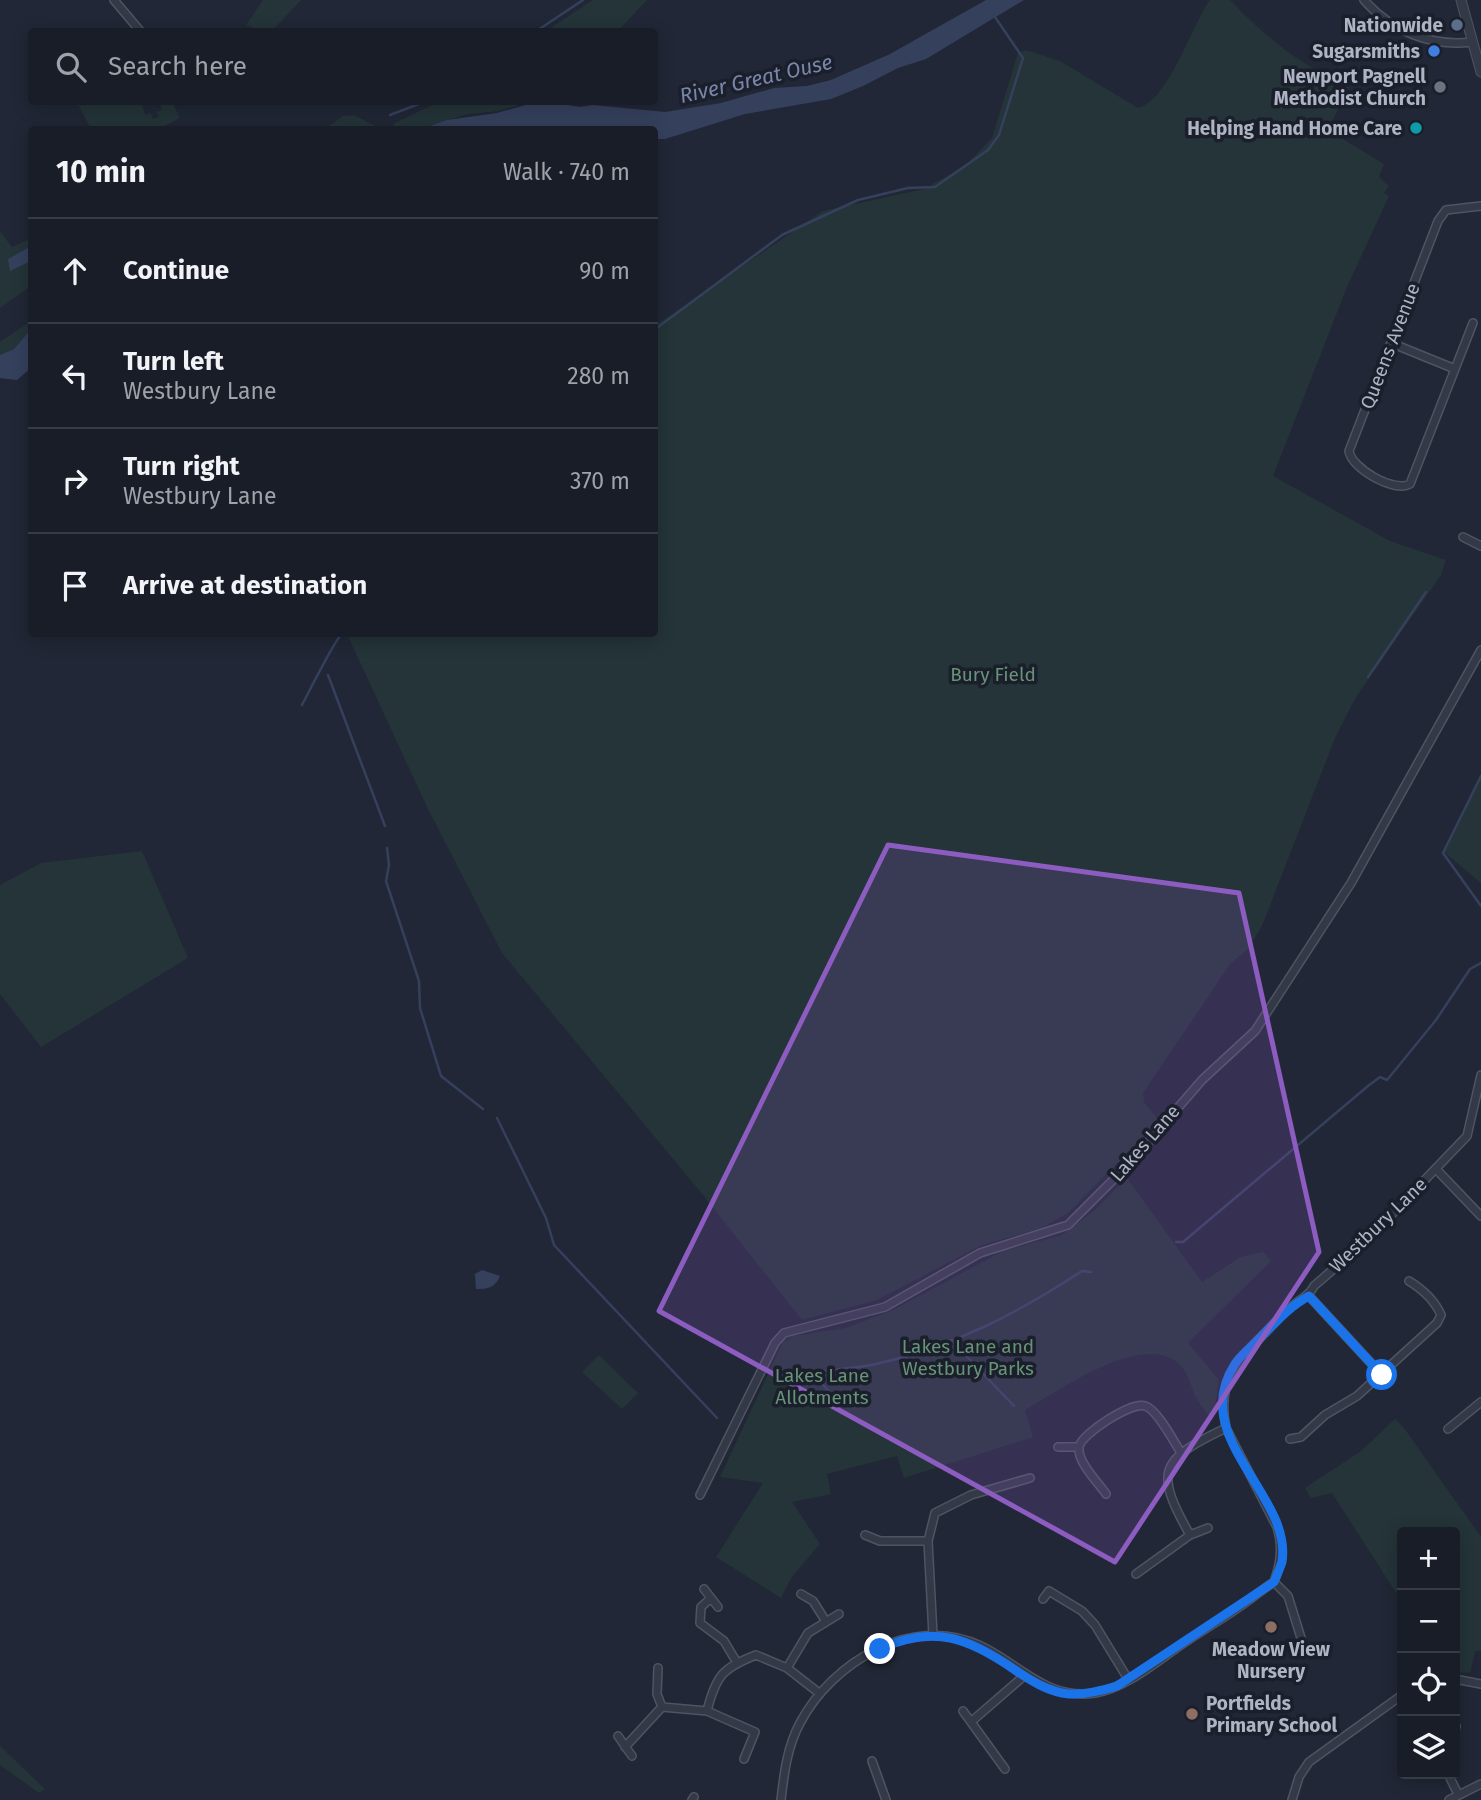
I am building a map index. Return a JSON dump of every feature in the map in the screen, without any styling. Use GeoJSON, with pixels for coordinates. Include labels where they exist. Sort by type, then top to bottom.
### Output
{"type":"FeatureCollection","features":[{"type":"Feature","properties":{"kind":"street"},"geometry":{"type":"LineString","coordinates":[[114,0],[138,28]]}},
{"type":"Feature","properties":{"kind":"street"},"geometry":{"type":"LineString","coordinates":[[1364,0],[1387,22],[1415,36],[1439,41],[1472,41]]}},
{"type":"Feature","properties":{"kind":"street"},"geometry":{"type":"LineString","coordinates":[[1461,0],[1481,72]]}},
{"type":"Feature","properties":{"kind":"street","name":"Queens Avenue"},"geometry":{"type":"LineString","coordinates":[[1455,369],[1410,484],[1394,487],[1354,463],[1349,451],[1442,214],[1446,210],[1481,206]]}},
{"type":"Feature","properties":{"kind":"street"},"geometry":{"type":"LineString","coordinates":[[1391,343],[1455,369],[1473,323]]}},
{"type":"Feature","properties":{"kind":"street"},"geometry":{"type":"LineString","coordinates":[[1464,537],[1481,546]]}},
{"type":"Feature","properties":{"kind":"street","name":"Lakes Lane"},"geometry":{"type":"LineString","coordinates":[[700,1495],[775,1343],[784,1333],[885,1307],[980,1253],[1068,1225],[1131,1162],[1202,1080],[1255,1031],[1350,883],[1481,650]]}},
{"type":"Feature","properties":{"kind":"street","name":"Westbury Lane"},"geometry":{"type":"LineString","coordinates":[[1274,1582],[1282,1561],[1278,1527],[1226,1428],[1222,1411],[1227,1380],[1236,1363],[1296,1303],[1309,1296],[1314,1286],[1367,1240],[1467,1136],[1481,1075]]}},
{"type":"Feature","properties":{"kind":"street"},"geometry":{"type":"LineString","coordinates":[[1436,1169],[1481,1216]]}},
{"type":"Feature","properties":{"kind":"street"},"geometry":{"type":"LineString","coordinates":[[1290,1439],[1301,1437],[1325,1415],[1382,1375],[1437,1323],[1441,1315],[1421,1289],[1409,1282]]}},
{"type":"Feature","properties":{"kind":"street"},"geometry":{"type":"LineString","coordinates":[[1309,1296],[1382,1375]]}},
{"type":"Feature","properties":{"kind":"street"},"geometry":{"type":"LineString","coordinates":[[1448,1429],[1452,1419],[1481,1402]]}},
{"type":"Feature","properties":{"kind":"street"},"geometry":{"type":"LineString","coordinates":[[1106,1494],[1081,1458],[1079,1447],[1083,1438],[1127,1408],[1138,1405],[1152,1409],[1181,1453]]}},
{"type":"Feature","properties":{"kind":"street"},"geometry":{"type":"LineString","coordinates":[[1190,1535],[1172,1502],[1166,1484],[1170,1469],[1181,1453],[1226,1428]]}},
{"type":"Feature","properties":{"kind":"street"},"geometry":{"type":"LineString","coordinates":[[1058,1447],[1079,1447]]}},
{"type":"Feature","properties":{"kind":"street"},"geometry":{"type":"LineString","coordinates":[[933,1635],[928,1541],[935,1513],[950,1503],[1030,1478]]}},
{"type":"Feature","properties":{"kind":"street"},"geometry":{"type":"LineString","coordinates":[[1136,1574],[1190,1535],[1208,1528]]}},
{"type":"Feature","properties":{"kind":"street"},"geometry":{"type":"LineString","coordinates":[[864,1535],[880,1541],[928,1541]]}},
{"type":"Feature","properties":{"kind":"street"},"geometry":{"type":"LineString","coordinates":[[781,1800],[785,1766],[797,1729],[819,1693],[845,1668],[876,1650],[909,1638],[933,1635],[957,1638],[982,1647],[1041,1686],[1067,1694],[1096,1693],[1117,1686],[1142,1672],[1274,1582],[1288,1596],[1306,1654]]}},
{"type":"Feature","properties":{"kind":"street"},"geometry":{"type":"LineString","coordinates":[[704,1590],[718,1607]]}},
{"type":"Feature","properties":{"kind":"street"},"geometry":{"type":"LineString","coordinates":[[1043,1599],[1049,1591],[1082,1611],[1096,1625],[1128,1679]]}},
{"type":"Feature","properties":{"kind":"street"},"geometry":{"type":"LineString","coordinates":[[801,1594],[813,1601],[825,1620]]}},
{"type":"Feature","properties":{"kind":"street"},"geometry":{"type":"LineString","coordinates":[[710,1598],[701,1607],[700,1623],[724,1642],[736,1661]]}},
{"type":"Feature","properties":{"kind":"street"},"geometry":{"type":"LineString","coordinates":[[786,1668],[808,1633],[825,1620],[839,1614]]}},
{"type":"Feature","properties":{"kind":"street"},"geometry":{"type":"LineString","coordinates":[[707,1711],[714,1688],[723,1674],[736,1661],[757,1655],[786,1668],[819,1693]]}},
{"type":"Feature","properties":{"kind":"street"},"geometry":{"type":"LineString","coordinates":[[658,1668],[657,1694],[662,1707]]}},
{"type":"Feature","properties":{"kind":"street"},"geometry":{"type":"LineString","coordinates":[[972,1721],[1024,1676]]}},
{"type":"Feature","properties":{"kind":"street"},"geometry":{"type":"LineString","coordinates":[[1460,1680],[1481,1684]]}},
{"type":"Feature","properties":{"kind":"street"},"geometry":{"type":"LineString","coordinates":[[1292,1800],[1299,1777],[1309,1762],[1397,1699]]}},
{"type":"Feature","properties":{"kind":"street"},"geometry":{"type":"LineString","coordinates":[[662,1707],[707,1711],[755,1732],[744,1759]]}},
{"type":"Feature","properties":{"kind":"street"},"geometry":{"type":"LineString","coordinates":[[625,1746],[662,1707]]}},
{"type":"Feature","properties":{"kind":"street"},"geometry":{"type":"LineString","coordinates":[[963,1711],[1005,1769]]}},
{"type":"Feature","properties":{"kind":"street"},"geometry":{"type":"LineString","coordinates":[[618,1736],[632,1756]]}},
{"type":"Feature","properties":{"kind":"street"},"geometry":{"type":"LineString","coordinates":[[872,1761],[886,1800]]}},
{"type":"Feature","properties":{"kind":"street"},"geometry":{"type":"LineString","coordinates":[[1450,1779],[1458,1794]]}},
{"type":"Feature","properties":{"kind":"street"},"geometry":{"type":"LineString","coordinates":[[1449,1800],[1481,1784]]}},
{"type":"Feature","properties":{"kind":"highlighted area"},"geometry":{"type":"Polygon","coordinates":[[[888,845],[1239,893],[1319,1252],[1115,1562],[659,1311],[888,845]]]}},
{"type":"Feature","properties":{"kind":"green space"},"geometry":{"type":"Polygon","coordinates":[[[263,0],[301,0],[275,28],[254,28],[246,25],[263,0]]]}},
{"type":"Feature","properties":{"kind":"green space"},"geometry":{"type":"Polygon","coordinates":[[[593,0],[647,0],[621,28],[551,28],[593,0]]]}},
{"type":"Feature","properties":{"kind":"green space","name":"Bury Field"},"geometry":{"type":"Polygon","coordinates":[[[1210,0],[1230,0],[1285,50],[1349,87],[1328,130],[1384,164],[1379,177],[1389,186],[1384,193],[1389,196],[1347,287],[1273,476],[1390,541],[1446,560],[1441,575],[1356,697],[1335,738],[1262,926],[1248,949],[1230,964],[1143,1093],[1144,1102],[1159,1121],[1069,1212],[1042,1228],[982,1245],[877,1300],[802,1320],[699,1190],[502,953],[428,809],[348,637],[658,637],[658,324],[823,211],[924,189],[965,166],[992,138],[1018,53],[1026,50],[1060,61],[1138,108],[1160,91],[1210,0]]]}},
{"type":"Feature","properties":{"kind":"green space"},"geometry":{"type":"Polygon","coordinates":[[[79,105],[142,105],[145,115],[151,113],[153,119],[159,117],[157,112],[162,110],[160,105],[174,105],[180,118],[164,126],[89,126],[79,105]]]}},
{"type":"Feature","properties":{"kind":"green space"},"geometry":{"type":"Polygon","coordinates":[[[433,105],[520,105],[498,111],[468,114],[428,126],[393,124],[433,105]]]}},
{"type":"Feature","properties":{"kind":"green space"},"geometry":{"type":"Polygon","coordinates":[[[354,115],[375,126],[329,126],[343,116],[354,115]]]}},
{"type":"Feature","properties":{"kind":"green space"},"geometry":{"type":"Polygon","coordinates":[[[0,231],[12,247],[28,240],[28,288],[0,308],[0,231]]]}},
{"type":"Feature","properties":{"kind":"green space"},"geometry":{"type":"Polygon","coordinates":[[[28,323],[28,333],[14,349],[0,355],[0,342],[28,323]]]}},
{"type":"Feature","properties":{"kind":"green space"},"geometry":{"type":"Polygon","coordinates":[[[1481,774],[1481,883],[1444,852],[1481,774]]]}},
{"type":"Feature","properties":{"kind":"green space"},"geometry":{"type":"Polygon","coordinates":[[[142,851],[188,958],[41,1047],[0,994],[0,885],[41,863],[142,851]]]}},
{"type":"Feature","properties":{"kind":"green space","name":"Lakes Lane and Westbury Parks"},"geometry":{"type":"Polygon","coordinates":[[[1127,1178],[1202,1282],[1241,1257],[1263,1252],[1271,1261],[1188,1343],[1219,1380],[1213,1421],[1177,1362],[1161,1355],[1142,1354],[1121,1359],[1078,1378],[1025,1410],[1033,1437],[904,1478],[897,1456],[827,1474],[831,1494],[792,1502],[820,1544],[792,1577],[781,1598],[716,1557],[763,1483],[720,1477],[783,1342],[793,1336],[846,1328],[893,1310],[1003,1251],[1062,1235],[1095,1210],[1127,1178]]]}},
{"type":"Feature","properties":{"kind":"green space"},"geometry":{"type":"Polygon","coordinates":[[[599,1355],[638,1393],[622,1409],[582,1372],[599,1355]]]}},
{"type":"Feature","properties":{"kind":"green space"},"geometry":{"type":"Polygon","coordinates":[[[1395,1419],[1481,1537],[1481,1650],[1475,1652],[1470,1673],[1460,1672],[1460,1527],[1397,1527],[1397,1594],[1332,1493],[1311,1498],[1305,1488],[1361,1451],[1395,1419]]]}},
{"type":"Feature","properties":{"kind":"green space"},"geometry":{"type":"Polygon","coordinates":[[[0,1746],[45,1789],[39,1793],[0,1765],[0,1746]]]}},
{"type":"Feature","properties":{"kind":"water"},"geometry":{"type":"Polygon","coordinates":[[[986,0],[1024,0],[926,59],[898,68],[831,99],[745,114],[665,139],[658,139],[658,126],[430,126],[447,120],[497,113],[525,105],[593,105],[665,112],[721,103],[774,88],[807,86],[831,80],[890,54],[986,0]]]}},
{"type":"Feature","properties":{"kind":"water"},"geometry":{"type":"Polygon","coordinates":[[[28,248],[28,262],[10,271],[8,259],[28,248]]]}},
{"type":"Feature","properties":{"kind":"water"},"geometry":{"type":"Polygon","coordinates":[[[28,333],[28,371],[17,380],[0,378],[0,355],[14,349],[28,333]]]}},
{"type":"Feature","properties":{"kind":"water"},"geometry":{"type":"Polygon","coordinates":[[[482,1270],[500,1276],[491,1287],[476,1289],[475,1274],[482,1270]]]}},
{"type":"Feature","properties":{"kind":"waterway"},"geometry":{"type":"LineString","coordinates":[[541,28],[583,0]]}},
{"type":"Feature","properties":{"kind":"waterway"},"geometry":{"type":"LineString","coordinates":[[658,327],[782,235],[858,200],[908,188],[935,187],[988,150],[999,135],[1023,58],[995,17]]}},
{"type":"Feature","properties":{"kind":"waterway"},"geometry":{"type":"LineString","coordinates":[[390,115],[416,105]]}},
{"type":"Feature","properties":{"kind":"waterway"},"geometry":{"type":"LineString","coordinates":[[1368,677],[1426,592]]}},
{"type":"Feature","properties":{"kind":"waterway"},"geometry":{"type":"LineString","coordinates":[[302,705],[340,637]]}},
{"type":"Feature","properties":{"kind":"waterway"},"geometry":{"type":"LineString","coordinates":[[328,675],[385,826]]}},
{"type":"Feature","properties":{"kind":"waterway"},"geometry":{"type":"LineString","coordinates":[[1481,776],[1443,853],[1481,906]]}},
{"type":"Feature","properties":{"kind":"waterway"},"geometry":{"type":"LineString","coordinates":[[387,848],[389,865],[386,881],[419,981],[420,1008],[441,1076],[483,1109]]}},
{"type":"Feature","properties":{"kind":"waterway"},"geometry":{"type":"LineString","coordinates":[[1176,1242],[1183,1242],[1368,1086],[1380,1077],[1387,1080],[1436,1020],[1470,969],[1481,963]]}},
{"type":"Feature","properties":{"kind":"waterway"},"geometry":{"type":"LineString","coordinates":[[497,1118],[546,1218],[554,1245],[717,1418]]}},
{"type":"Feature","properties":{"kind":"waterway"},"geometry":{"type":"LineString","coordinates":[[774,1376],[864,1366],[931,1349],[1008,1315],[1082,1271],[1091,1272]]}},
{"type":"Feature","properties":{"kind":"waterway"},"geometry":{"type":"LineString","coordinates":[[951,1340],[1014,1406]]}},
{"type":"Feature","properties":{"kind":"waterway"},"geometry":{"type":"LineString","coordinates":[[811,1371],[832,1395]]}},
{"type":"Feature","properties":{"kind":"place","name":"Nationwide"},"geometry":{"type":"Point","coordinates":[1457,25]}},
{"type":"Feature","properties":{"kind":"place","name":"Sugarsmiths"},"geometry":{"type":"Point","coordinates":[1434,51]}},
{"type":"Feature","properties":{"kind":"place","name":"Newport Pagnell Methodist Church"},"geometry":{"type":"Point","coordinates":[1440,87]}},
{"type":"Feature","properties":{"kind":"place","name":"Helping Hand Home Care"},"geometry":{"type":"Point","coordinates":[1416,128]}},
{"type":"Feature","properties":{"kind":"place","name":"Meadow View Nursery"},"geometry":{"type":"Point","coordinates":[1271,1627]}},
{"type":"Feature","properties":{"kind":"place","name":"Portfields Primary School"},"geometry":{"type":"Point","coordinates":[1192,1714]}},
{"type":"Feature","properties":{"kind":"route"},"geometry":{"type":"LineString","coordinates":[[880,1649],[909,1638],[933,1635],[957,1638],[982,1647],[1041,1686],[1067,1694],[1096,1693],[1117,1686],[1142,1672],[1274,1582],[1282,1561],[1278,1527],[1234,1445],[1222,1411],[1227,1380],[1236,1363],[1296,1303],[1309,1296],[1382,1375]]}},
{"type":"Feature","properties":{"kind":"water label","name":"River Great Ouse"},"geometry":{"type":"Point","coordinates":[756,79]}},
{"type":"Feature","properties":{"kind":"park label","name":"Lakes Lane Allotments"},"geometry":{"type":"Point","coordinates":[822,1386]}}]}
